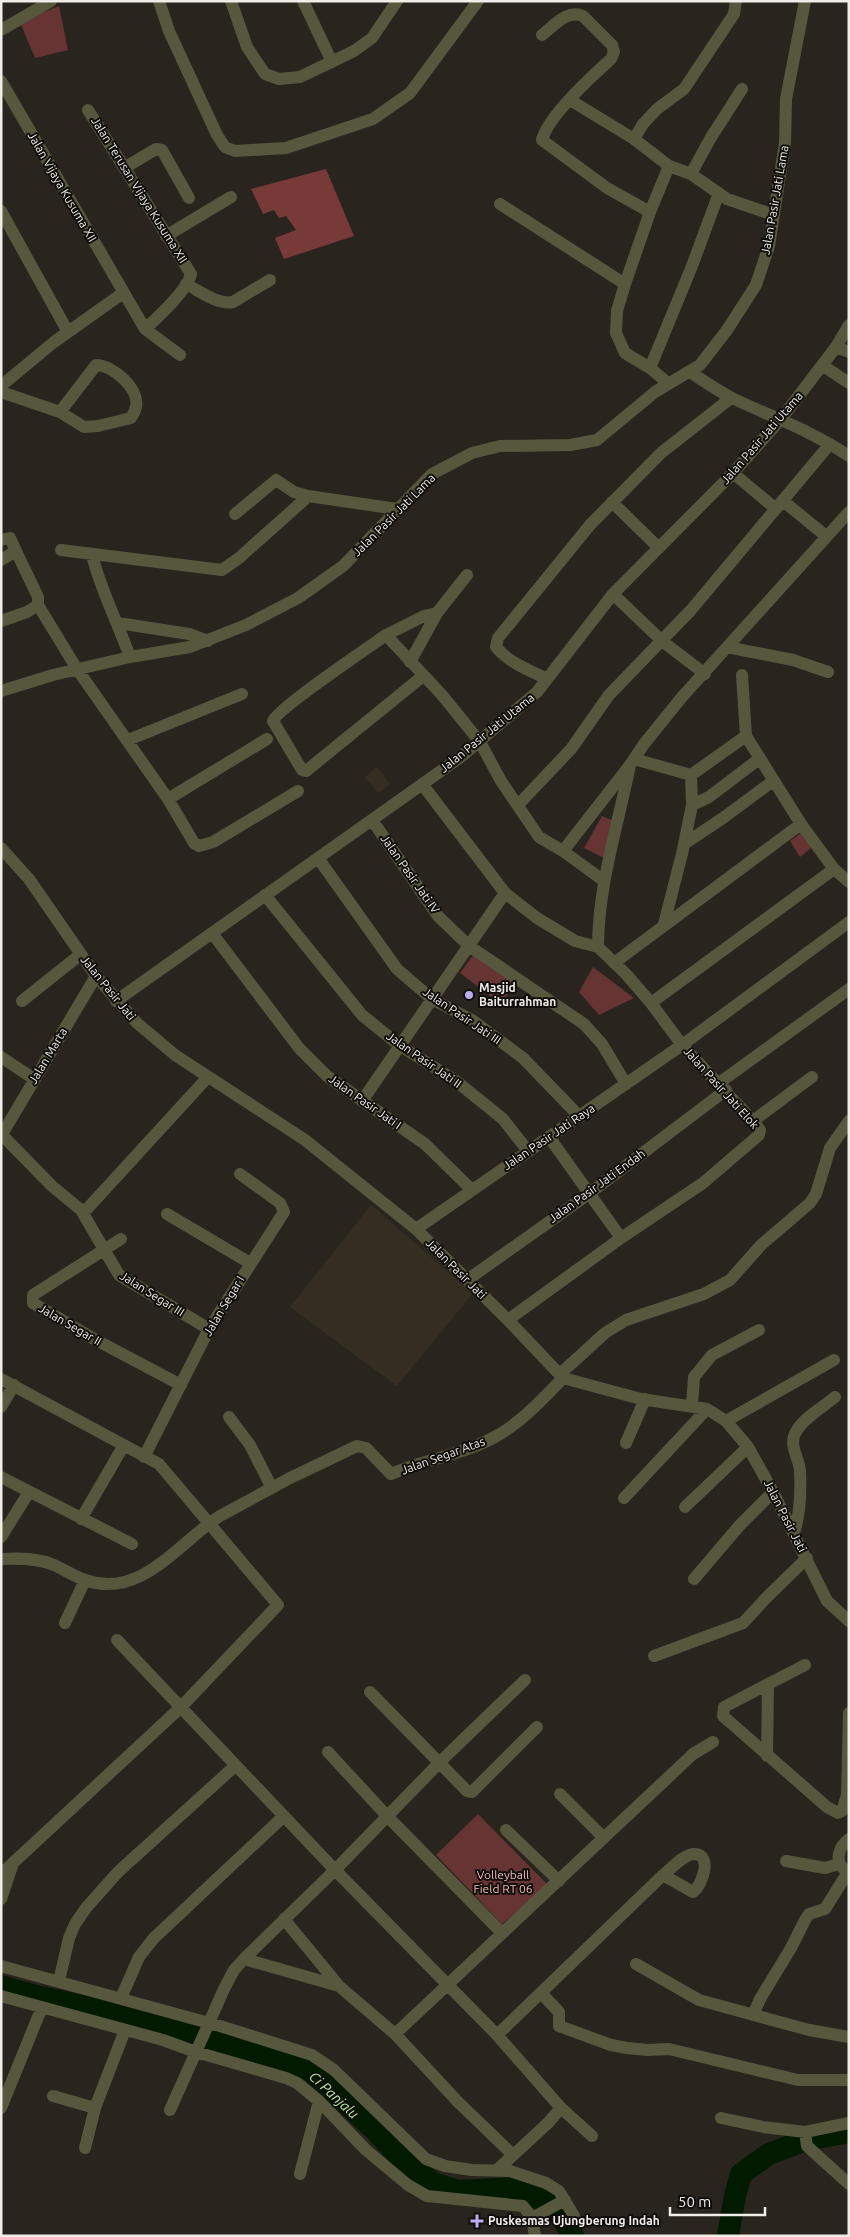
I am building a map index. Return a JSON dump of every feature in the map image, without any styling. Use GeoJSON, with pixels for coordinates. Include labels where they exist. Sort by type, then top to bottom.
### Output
{"type":"FeatureCollection","features":[{"type":"Feature","properties":{"kind":"street"},"geometry":{"type":"LineString","coordinates":[[1,30],[51,1]]}},
{"type":"Feature","properties":{"kind":"street"},"geometry":{"type":"LineString","coordinates":[[159,1],[169,31],[217,135],[225,146],[235,151],[286,148],[373,119],[410,92],[478,1]]}},
{"type":"Feature","properties":{"kind":"street"},"geometry":{"type":"LineString","coordinates":[[231,1],[246,48],[265,74],[279,79],[300,77],[354,51],[372,38],[397,1]]}},
{"type":"Feature","properties":{"kind":"street"},"geometry":{"type":"LineString","coordinates":[[303,1],[332,62]]}},
{"type":"Feature","properties":{"kind":"street"},"geometry":{"type":"LineString","coordinates":[[634,139],[643,124],[657,109],[684,89],[734,14],[736,1]]}},
{"type":"Feature","properties":{"kind":"street","name":"Jalan Pasir Jati Lama"},"geometry":{"type":"LineString","coordinates":[[1,692],[130,657],[190,647],[246,625],[298,598],[343,566],[432,474],[472,453],[500,446],[570,445],[597,440],[669,384],[700,365],[727,330],[756,286],[769,246],[785,143],[786,99],[805,1]]}},
{"type":"Feature","properties":{"kind":"street"},"geometry":{"type":"LineString","coordinates":[[542,35],[570,14],[583,16],[612,45],[614,52],[611,59],[570,100],[544,132],[542,140],[607,188],[650,212]]}},
{"type":"Feature","properties":{"kind":"street","name":"Jalan Vijaya Kusuma XII"},"geometry":{"type":"LineString","coordinates":[[1,81],[123,292]]}},
{"type":"Feature","properties":{"kind":"street"},"geometry":{"type":"LineString","coordinates":[[691,174],[710,138],[742,90]]}},
{"type":"Feature","properties":{"kind":"street"},"geometry":{"type":"LineString","coordinates":[[570,100],[634,139],[669,166],[691,174],[727,199],[774,215]]}},
{"type":"Feature","properties":{"kind":"street","name":"Jalan Terusan Vijaya Kusuma XII"},"geometry":{"type":"LineString","coordinates":[[88,110],[191,274],[186,284]]}},
{"type":"Feature","properties":{"kind":"street"},"geometry":{"type":"LineString","coordinates":[[124,168],[156,149],[160,149],[189,198]]}},
{"type":"Feature","properties":{"kind":"street"},"geometry":{"type":"LineString","coordinates":[[669,166],[650,212],[625,284],[617,311],[616,333],[625,353],[650,368],[669,384]]}},
{"type":"Feature","properties":{"kind":"street"},"geometry":{"type":"LineString","coordinates":[[650,368],[692,266],[719,193]]}},
{"type":"Feature","properties":{"kind":"street"},"geometry":{"type":"LineString","coordinates":[[166,236],[231,197]]}},
{"type":"Feature","properties":{"kind":"street"},"geometry":{"type":"LineString","coordinates":[[500,204],[625,284]]}},
{"type":"Feature","properties":{"kind":"street"},"geometry":{"type":"LineString","coordinates":[[1,211],[68,332]]}},
{"type":"Feature","properties":{"kind":"street"},"geometry":{"type":"LineString","coordinates":[[145,330],[186,284],[219,302],[226,303],[233,302],[270,280]]}},
{"type":"Feature","properties":{"kind":"street"},"geometry":{"type":"LineString","coordinates":[[1,386],[68,332],[123,292],[145,330],[180,354]]}},
{"type":"Feature","properties":{"kind":"street","name":"Jalan Pasir Jati Utama"},"geometry":{"type":"LineString","coordinates":[[116,1001],[480,742],[537,692],[613,594],[733,473],[781,419],[836,347],[849,325]]}},
{"type":"Feature","properties":{"kind":"street"},"geometry":{"type":"LineString","coordinates":[[836,347],[849,352]]}},
{"type":"Feature","properties":{"kind":"street"},"geometry":{"type":"LineString","coordinates":[[1,392],[60,412],[84,426],[98,426],[131,418],[136,408],[136,401],[131,389],[114,370],[103,365],[96,365],[92,368],[76,394],[60,412]]}},
{"type":"Feature","properties":{"kind":"street"},"geometry":{"type":"LineString","coordinates":[[822,365],[849,383]]}},
{"type":"Feature","properties":{"kind":"street"},"geometry":{"type":"LineString","coordinates":[[690,372],[731,398],[781,419],[849,456]]}},
{"type":"Feature","properties":{"kind":"street"},"geometry":{"type":"LineString","coordinates":[[547,679],[511,661],[502,654],[496,647],[498,638],[590,524],[661,453],[731,398]]}},
{"type":"Feature","properties":{"kind":"street"},"geometry":{"type":"LineString","coordinates":[[518,806],[571,749],[609,695],[691,610],[830,444]]}},
{"type":"Feature","properties":{"kind":"street"},"geometry":{"type":"LineString","coordinates":[[733,473],[826,536]]}},
{"type":"Feature","properties":{"kind":"street"},"geometry":{"type":"LineString","coordinates":[[235,514],[276,480],[294,492],[308,496],[397,509]]}},
{"type":"Feature","properties":{"kind":"street"},"geometry":{"type":"LineString","coordinates":[[61,550],[222,570],[239,558],[304,500]]}},
{"type":"Feature","properties":{"kind":"street"},"geometry":{"type":"LineString","coordinates":[[612,502],[659,548]]}},
{"type":"Feature","properties":{"kind":"street"},"geometry":{"type":"LineString","coordinates":[[563,851],[682,697],[705,674],[849,512]]}},
{"type":"Feature","properties":{"kind":"street"},"geometry":{"type":"LineString","coordinates":[[1,540],[10,538],[38,598],[38,605],[77,670],[128,740],[168,799],[192,840],[198,846],[213,842],[298,790]]}},
{"type":"Feature","properties":{"kind":"street"},"geometry":{"type":"LineString","coordinates":[[2,558],[16,551]]}},
{"type":"Feature","properties":{"kind":"street"},"geometry":{"type":"LineString","coordinates":[[92,555],[107,602],[118,623],[130,657]]}},
{"type":"Feature","properties":{"kind":"street"},"geometry":{"type":"LineString","coordinates":[[410,662],[437,614],[467,575]]}},
{"type":"Feature","properties":{"kind":"street"},"geometry":{"type":"LineString","coordinates":[[613,594],[662,641],[705,674]]}},
{"type":"Feature","properties":{"kind":"street"},"geometry":{"type":"LineString","coordinates":[[1,621],[27,612],[38,605]]}},
{"type":"Feature","properties":{"kind":"street"},"geometry":{"type":"LineString","coordinates":[[423,676],[308,770],[302,770],[273,721],[292,703],[386,635],[424,616],[437,614]]}},
{"type":"Feature","properties":{"kind":"street"},"geometry":{"type":"LineString","coordinates":[[118,623],[189,634],[208,641]]}},
{"type":"Feature","properties":{"kind":"street"},"geometry":{"type":"LineString","coordinates":[[386,635],[442,695],[480,742],[501,781],[539,837],[563,851],[604,882]]}},
{"type":"Feature","properties":{"kind":"street"},"geometry":{"type":"LineString","coordinates":[[727,647],[793,660],[828,672]]}},
{"type":"Feature","properties":{"kind":"street"},"geometry":{"type":"LineString","coordinates":[[742,675],[746,736],[801,824],[834,869],[849,882]]}},
{"type":"Feature","properties":{"kind":"street"},"geometry":{"type":"LineString","coordinates":[[128,740],[242,694]]}},
{"type":"Feature","properties":{"kind":"street"},"geometry":{"type":"LineString","coordinates":[[632,762],[691,775],[746,736]]}},
{"type":"Feature","properties":{"kind":"street"},"geometry":{"type":"LineString","coordinates":[[168,799],[267,739]]}},
{"type":"Feature","properties":{"kind":"street"},"geometry":{"type":"LineString","coordinates":[[692,805],[709,797],[760,759]]}},
{"type":"Feature","properties":{"kind":"street"},"geometry":{"type":"LineString","coordinates":[[422,784],[505,893],[537,918],[574,941],[598,948],[598,922],[604,882],[632,762]]}},
{"type":"Feature","properties":{"kind":"street"},"geometry":{"type":"LineString","coordinates":[[664,924],[692,805],[691,775]]}},
{"type":"Feature","properties":{"kind":"street"},"geometry":{"type":"LineString","coordinates":[[684,844],[773,781]]}},
{"type":"Feature","properties":{"kind":"street","name":"Jalan Pasir Jati IV"},"geometry":{"type":"LineString","coordinates":[[372,820],[438,916],[469,946],[584,1024],[602,1044],[626,1084]]}},
{"type":"Feature","properties":{"kind":"street"},"geometry":{"type":"LineString","coordinates":[[614,963],[801,824]]}},
{"type":"Feature","properties":{"kind":"street","name":"Jalan Pasir Jati"},"geometry":{"type":"LineString","coordinates":[[1,848],[44,899],[96,976],[137,1023],[175,1055],[208,1078],[305,1140],[416,1229],[562,1376],[645,1399],[707,1409],[726,1421],[748,1447],[774,1492],[784,1516],[807,1558],[827,1601],[843,1618],[849,1621]]}},
{"type":"Feature","properties":{"kind":"street","name":"Jalan Pasir Jati III"},"geometry":{"type":"LineString","coordinates":[[318,858],[397,969],[432,999],[472,1020],[522,1058],[580,1117]]}},
{"type":"Feature","properties":{"kind":"street"},"geometry":{"type":"LineString","coordinates":[[651,1003],[834,869]]}},
{"type":"Feature","properties":{"kind":"street"},"geometry":{"type":"LineString","coordinates":[[362,1101],[505,893]]}},
{"type":"Feature","properties":{"kind":"street","name":"Jalan Pasir Jati II"},"geometry":{"type":"LineString","coordinates":[[265,895],[362,1015],[399,1045],[456,1081],[503,1119],[528,1152]]}},
{"type":"Feature","properties":{"kind":"street","name":"Jalan Pasir Jati Raya"},"geometry":{"type":"LineString","coordinates":[[416,1229],[682,1045],[849,922]]}},
{"type":"Feature","properties":{"kind":"street","name":"Jalan Pasir Jati I"},"geometry":{"type":"LineString","coordinates":[[212,933],[299,1048],[327,1076],[426,1144],[472,1190]]}},
{"type":"Feature","properties":{"kind":"street","name":"Jalan Pasir Jati Elok"},"geometry":{"type":"LineString","coordinates":[[508,1320],[621,1238],[703,1183],[757,1138],[760,1130],[722,1086],[682,1045],[651,1003],[598,948]]}},
{"type":"Feature","properties":{"kind":"street"},"geometry":{"type":"LineString","coordinates":[[22,1001],[81,954]]}},
{"type":"Feature","properties":{"kind":"street","name":"Jalan Marta"},"geometry":{"type":"LineString","coordinates":[[2,1136],[96,976]]}},
{"type":"Feature","properties":{"kind":"street","name":"Jalan Pasir Jati Endah"},"geometry":{"type":"LineString","coordinates":[[466,1280],[590,1193],[722,1086],[849,989]]}},
{"type":"Feature","properties":{"kind":"street"},"geometry":{"type":"LineString","coordinates":[[1,1057],[34,1079]]}},
{"type":"Feature","properties":{"kind":"street"},"geometry":{"type":"LineString","coordinates":[[753,1121],[812,1077]]}},
{"type":"Feature","properties":{"kind":"street"},"geometry":{"type":"LineString","coordinates":[[2,1136],[52,1186],[81,1210],[86,1209],[208,1078]]}},
{"type":"Feature","properties":{"kind":"street"},"geometry":{"type":"LineString","coordinates":[[562,1376],[605,1333],[626,1320],[704,1294],[730,1280],[761,1245],[810,1203],[816,1194],[830,1148],[849,1121]]}},
{"type":"Feature","properties":{"kind":"street"},"geometry":{"type":"LineString","coordinates":[[549,1137],[621,1238]]}},
{"type":"Feature","properties":{"kind":"street","name":"Jalan Segar I"},"geometry":{"type":"LineString","coordinates":[[144,1457],[209,1329],[284,1212],[280,1204],[240,1174]]}},
{"type":"Feature","properties":{"kind":"street","name":"Jalan Segar III"},"geometry":{"type":"LineString","coordinates":[[81,1210],[119,1276],[209,1329]]}},
{"type":"Feature","properties":{"kind":"street"},"geometry":{"type":"LineString","coordinates":[[167,1214],[250,1263]]}},
{"type":"Feature","properties":{"kind":"street","name":"Jalan Segar II"},"geometry":{"type":"LineString","coordinates":[[121,1239],[33,1295],[33,1303],[94,1339],[181,1385]]}},
{"type":"Feature","properties":{"kind":"street"},"geometry":{"type":"LineString","coordinates":[[692,1406],[694,1377],[712,1354],[759,1330]]}},
{"type":"Feature","properties":{"kind":"street"},"geometry":{"type":"LineString","coordinates":[[726,1421],[834,1360]]}},
{"type":"Feature","properties":{"kind":"street","name":"Jalan Segar Atas"},"geometry":{"type":"LineString","coordinates":[[1,1559],[24,1558],[52,1564],[85,1580],[107,1585],[132,1580],[166,1561],[210,1523],[272,1488],[357,1446],[366,1448],[391,1474],[459,1452],[500,1434],[540,1402],[562,1376]]}},
{"type":"Feature","properties":{"kind":"street"},"geometry":{"type":"LineString","coordinates":[[1,1379],[159,1464],[278,1605],[180,1708],[1,1874]]}},
{"type":"Feature","properties":{"kind":"street"},"geometry":{"type":"LineString","coordinates":[[1,1407],[14,1385]]}},
{"type":"Feature","properties":{"kind":"street"},"geometry":{"type":"LineString","coordinates":[[794,1533],[798,1519],[800,1474],[794,1451],[794,1436],[803,1422],[835,1397]]}},
{"type":"Feature","properties":{"kind":"street"},"geometry":{"type":"LineString","coordinates":[[626,1443],[645,1399]]}},
{"type":"Feature","properties":{"kind":"street"},"geometry":{"type":"LineString","coordinates":[[624,1498],[707,1409]]}},
{"type":"Feature","properties":{"kind":"street"},"geometry":{"type":"LineString","coordinates":[[229,1418],[250,1445],[272,1488]]}},
{"type":"Feature","properties":{"kind":"street"},"geometry":{"type":"LineString","coordinates":[[81,1519],[124,1445]]}},
{"type":"Feature","properties":{"kind":"street"},"geometry":{"type":"LineString","coordinates":[[685,1507],[748,1447]]}},
{"type":"Feature","properties":{"kind":"street"},"geometry":{"type":"LineString","coordinates":[[1,1477],[132,1544]]}},
{"type":"Feature","properties":{"kind":"street"},"geometry":{"type":"LineString","coordinates":[[1,1537],[29,1492]]}},
{"type":"Feature","properties":{"kind":"street"},"geometry":{"type":"LineString","coordinates":[[694,1579],[739,1526],[774,1492]]}},
{"type":"Feature","properties":{"kind":"street"},"geometry":{"type":"LineString","coordinates":[[654,1656],[743,1624],[766,1598],[807,1558]]}},
{"type":"Feature","properties":{"kind":"street"},"geometry":{"type":"LineString","coordinates":[[65,1624],[85,1580]]}},
{"type":"Feature","properties":{"kind":"street"},"geometry":{"type":"LineString","coordinates":[[117,1640],[335,1870],[497,2035],[561,2108],[592,2136]]}},
{"type":"Feature","properties":{"kind":"street"},"geometry":{"type":"LineString","coordinates":[[805,1665],[724,1707],[723,1716],[827,1807],[838,1812],[842,1811],[847,1795],[849,1713]]}},
{"type":"Feature","properties":{"kind":"street"},"geometry":{"type":"LineString","coordinates":[[170,2110],[234,1970],[525,1680]]}},
{"type":"Feature","properties":{"kind":"street"},"geometry":{"type":"LineString","coordinates":[[767,1756],[768,1684]]}},
{"type":"Feature","properties":{"kind":"street"},"geometry":{"type":"LineString","coordinates":[[370,1692],[467,1790],[472,1792],[537,1727]]}},
{"type":"Feature","properties":{"kind":"street"},"geometry":{"type":"LineString","coordinates":[[395,2034],[693,1754],[713,1742]]}},
{"type":"Feature","properties":{"kind":"street"},"geometry":{"type":"LineString","coordinates":[[328,1752],[388,1817],[502,1933]]}},
{"type":"Feature","properties":{"kind":"street"},"geometry":{"type":"LineString","coordinates":[[59,1981],[69,1938],[75,1924],[86,1908],[118,1872],[236,1766]]}},
{"type":"Feature","properties":{"kind":"street"},"geometry":{"type":"LineString","coordinates":[[560,1794],[603,1837]]}},
{"type":"Feature","properties":{"kind":"street"},"geometry":{"type":"LineString","coordinates":[[121,1998],[139,1957],[154,1938],[284,1816]]}},
{"type":"Feature","properties":{"kind":"street"},"geometry":{"type":"LineString","coordinates":[[506,1830],[559,1881]]}},
{"type":"Feature","properties":{"kind":"street"},"geometry":{"type":"LineString","coordinates":[[753,2015],[760,1999],[809,1914],[825,1909],[845,1869],[840,1850],[849,1839]]}},
{"type":"Feature","properties":{"kind":"street"},"geometry":{"type":"LineString","coordinates":[[786,1861],[825,1868],[845,1869]]}},
{"type":"Feature","properties":{"kind":"street"},"geometry":{"type":"LineString","coordinates":[[1,1899],[13,1864]]}},
{"type":"Feature","properties":{"kind":"street"},"geometry":{"type":"LineString","coordinates":[[497,2035],[663,1875]]}},
{"type":"Feature","properties":{"kind":"street"},"geometry":{"type":"LineString","coordinates":[[284,1919],[339,1986],[395,2034],[458,2102],[513,2155]]}},
{"type":"Feature","properties":{"kind":"street"},"geometry":{"type":"LineString","coordinates":[[244,1959],[339,1986]]}},
{"type":"Feature","properties":{"kind":"street"},"geometry":{"type":"LineString","coordinates":[[636,1964],[699,2000],[809,2030],[849,2037]]}},
{"type":"Feature","properties":{"kind":"street"},"geometry":{"type":"LineString","coordinates":[[1,1966],[121,1998],[208,2026],[312,2054],[334,2070],[426,2159],[454,2167],[510,2171],[546,2183],[559,2191],[560,2203],[574,2216]]}},
{"type":"Feature","properties":{"kind":"street"},"geometry":{"type":"LineString","coordinates":[[541,1993],[559,2012],[559,2026],[611,2045],[648,2050],[670,2049],[798,2080],[849,2080]]}},
{"type":"Feature","properties":{"kind":"street"},"geometry":{"type":"LineString","coordinates":[[1,1996],[198,2049],[286,2078],[297,2083],[319,2101],[366,2150],[408,2184],[427,2196],[523,2206],[537,2216]]}},
{"type":"Feature","properties":{"kind":"street"},"geometry":{"type":"LineString","coordinates":[[1,2108],[42,2006]]}},
{"type":"Feature","properties":{"kind":"street"},"geometry":{"type":"LineString","coordinates":[[84,2148],[95,2108],[125,2030]]}},
{"type":"Feature","properties":{"kind":"street"},"geometry":{"type":"LineString","coordinates":[[54,2096],[95,2108]]}},
{"type":"Feature","properties":{"kind":"street"},"geometry":{"type":"LineString","coordinates":[[300,2174],[319,2101]]}},
{"type":"Feature","properties":{"kind":"street"},"geometry":{"type":"LineString","coordinates":[[497,2170],[548,2123],[561,2108]]}},
{"type":"Feature","properties":{"kind":"street"},"geometry":{"type":"LineString","coordinates":[[721,2118],[806,2138],[849,2184]]}},
{"type":"Feature","properties":{"kind":"street"},"geometry":{"type":"LineString","coordinates":[[806,2138],[849,2122]]}},
{"type":"Feature","properties":{"kind":"street"},"geometry":{"type":"LineString","coordinates":[[537,2216],[560,2203]]}},
{"type":"Feature","properties":{"kind":"street"},"geometry":{"type":"LineString","coordinates":[[534,2236],[537,2216]]}},
{"type":"Feature","properties":{"kind":"shaded area"},"geometry":{"type":"Polygon","coordinates":[[[326,169],[354,236],[284,259],[275,238],[296,230],[286,216],[279,218],[274,210],[263,214],[251,189],[326,169]]]}},
{"type":"Feature","properties":{"kind":"shaded area"},"geometry":{"type":"Polygon","coordinates":[[[377,767],[390,784],[378,793],[365,777],[377,767]]]}},
{"type":"Feature","properties":{"kind":"shaded area"},"geometry":{"type":"Polygon","coordinates":[[[371,1205],[473,1293],[397,1386],[290,1307],[371,1205]]]}},
{"type":"Feature","properties":{"kind":"green space"},"geometry":{"type":"Polygon","coordinates":[[[59,6],[68,50],[35,58],[20,22],[59,6]]]}},
{"type":"Feature","properties":{"kind":"green space"},"geometry":{"type":"Polygon","coordinates":[[[602,816],[617,822],[604,858],[584,848],[602,816]]]}},
{"type":"Feature","properties":{"kind":"green space"},"geometry":{"type":"Polygon","coordinates":[[[801,833],[811,848],[800,857],[790,841],[801,833]]]}},
{"type":"Feature","properties":{"kind":"green space"},"geometry":{"type":"Polygon","coordinates":[[[474,954],[515,984],[501,1004],[460,973],[474,954]]]}},
{"type":"Feature","properties":{"kind":"green space"},"geometry":{"type":"Polygon","coordinates":[[[593,967],[634,998],[599,1015],[579,992],[593,967]]]}},
{"type":"Feature","properties":{"kind":"green space","name":"Volleyball Field RT 06"},"geometry":{"type":"Polygon","coordinates":[[[478,1814],[548,1885],[502,1924],[436,1855],[478,1814]]]}},
{"type":"Feature","properties":{"kind":"waterway","name":"Ci Panjalu"},"geometry":{"type":"LineString","coordinates":[[1,1986],[36,1996],[107,2011],[310,2070],[377,2132],[401,2158],[433,2183],[458,2191],[513,2188],[548,2202],[561,2216],[573,2236]]}},
{"type":"Feature","properties":{"kind":"waterway","name":"Ci Panjalu"},"geometry":{"type":"LineString","coordinates":[[728,2236],[741,2174],[769,2154],[806,2140],[849,2132]]}},
{"type":"Feature","properties":{"kind":"place","name":"Masjid Baiturrahman"},"geometry":{"type":"Point","coordinates":[469,995]}},
{"type":"Feature","properties":{"kind":"place","name":"Puskesmas Ujungberung Indah"},"geometry":{"type":"Point","coordinates":[477,2221]}}]}
